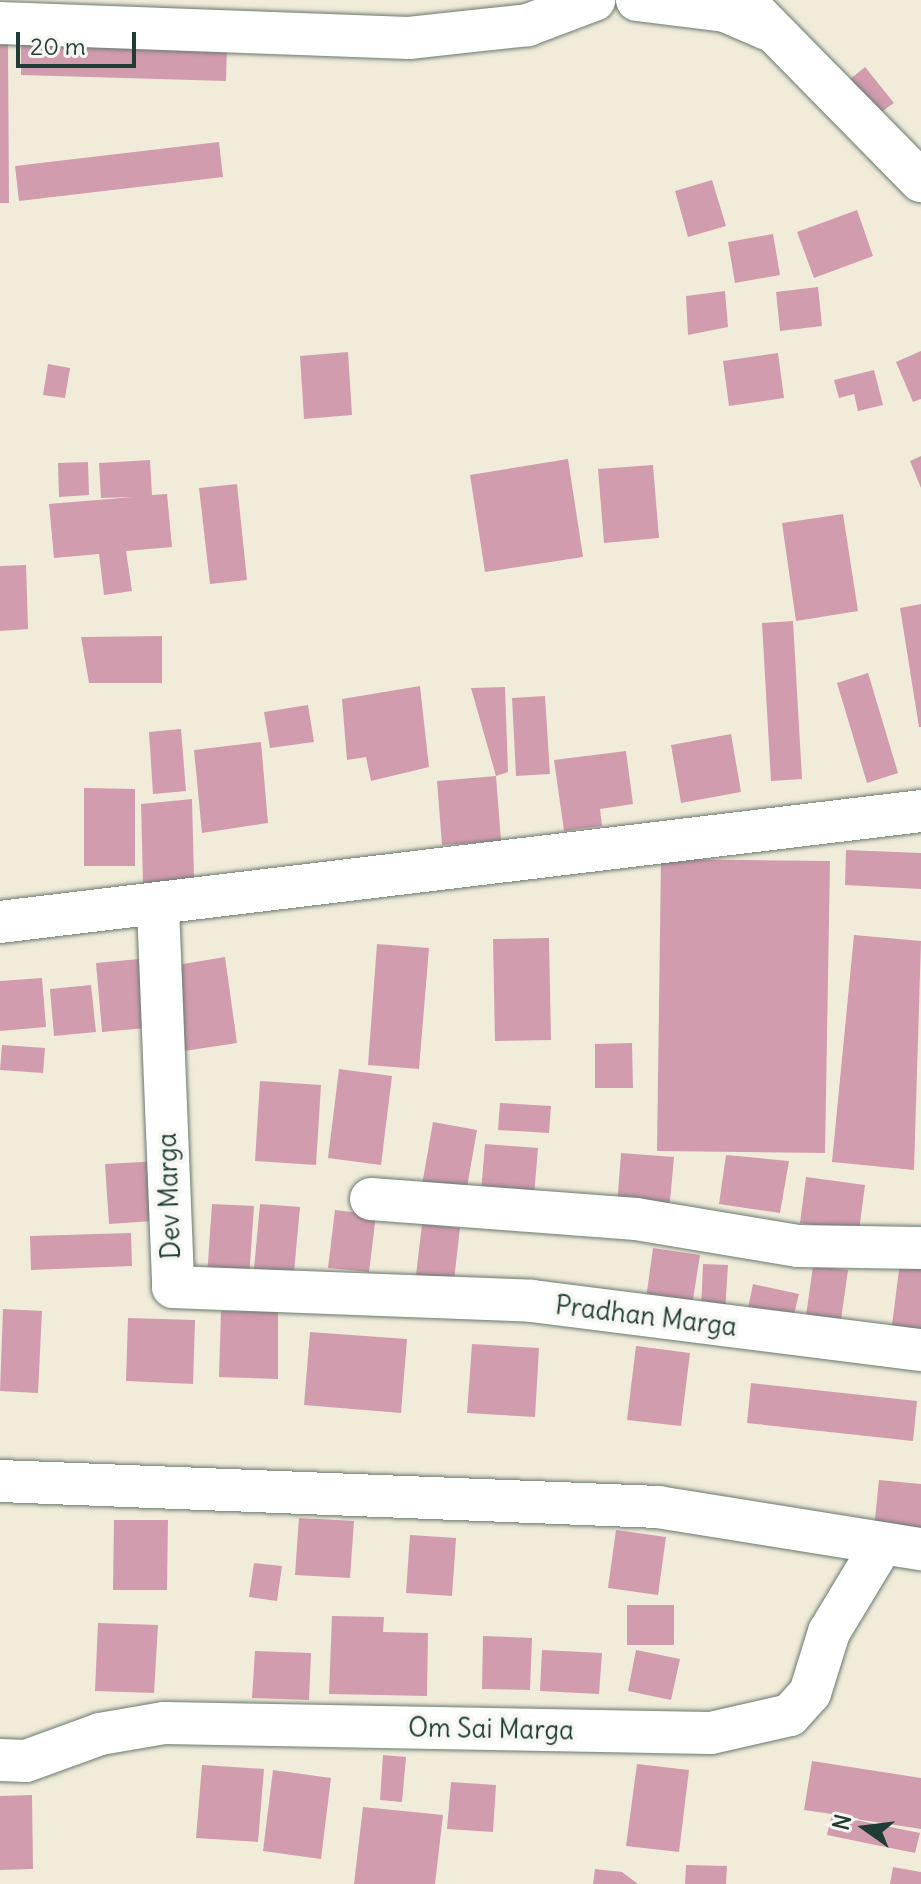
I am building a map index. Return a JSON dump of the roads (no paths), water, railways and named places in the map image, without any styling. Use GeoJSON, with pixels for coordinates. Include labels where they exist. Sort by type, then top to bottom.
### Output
{"type":"FeatureCollection","features":[{"type":"Feature","properties":{"kind":"street"},"geometry":{"type":"LineString","coordinates":[[0,23],[409,38],[528,25],[594,0]]}},
{"type":"Feature","properties":{"kind":"street"},"geometry":{"type":"LineString","coordinates":[[637,0],[756,15],[921,181]]}},
{"type":"Feature","properties":{"kind":"street"},"geometry":{"type":"LineString","coordinates":[[0,922],[158,907],[921,811]]}},
{"type":"Feature","properties":{"kind":"street","name":"Dev Marga"},"geometry":{"type":"LineString","coordinates":[[158,907],[173,1287],[370,1293]]}},
{"type":"Feature","properties":{"kind":"street"},"geometry":{"type":"LineString","coordinates":[[371,1199],[636,1219],[798,1246],[921,1248]]}},
{"type":"Feature","properties":{"kind":"street","name":"Pradhan Marga"},"geometry":{"type":"LineString","coordinates":[[370,1293],[532,1301],[921,1350]]}},
{"type":"Feature","properties":{"kind":"street","name":"Om Sai Marga"},"geometry":{"type":"LineString","coordinates":[[0,1481],[658,1507],[902,1547]]}},
{"type":"Feature","properties":{"kind":"street","name":"Om Sai Marga"},"geometry":{"type":"LineString","coordinates":[[0,1760],[26,1761],[100,1734],[164,1723],[711,1733],[790,1715],[810,1693],[829,1632],[902,1547]]}}]}
